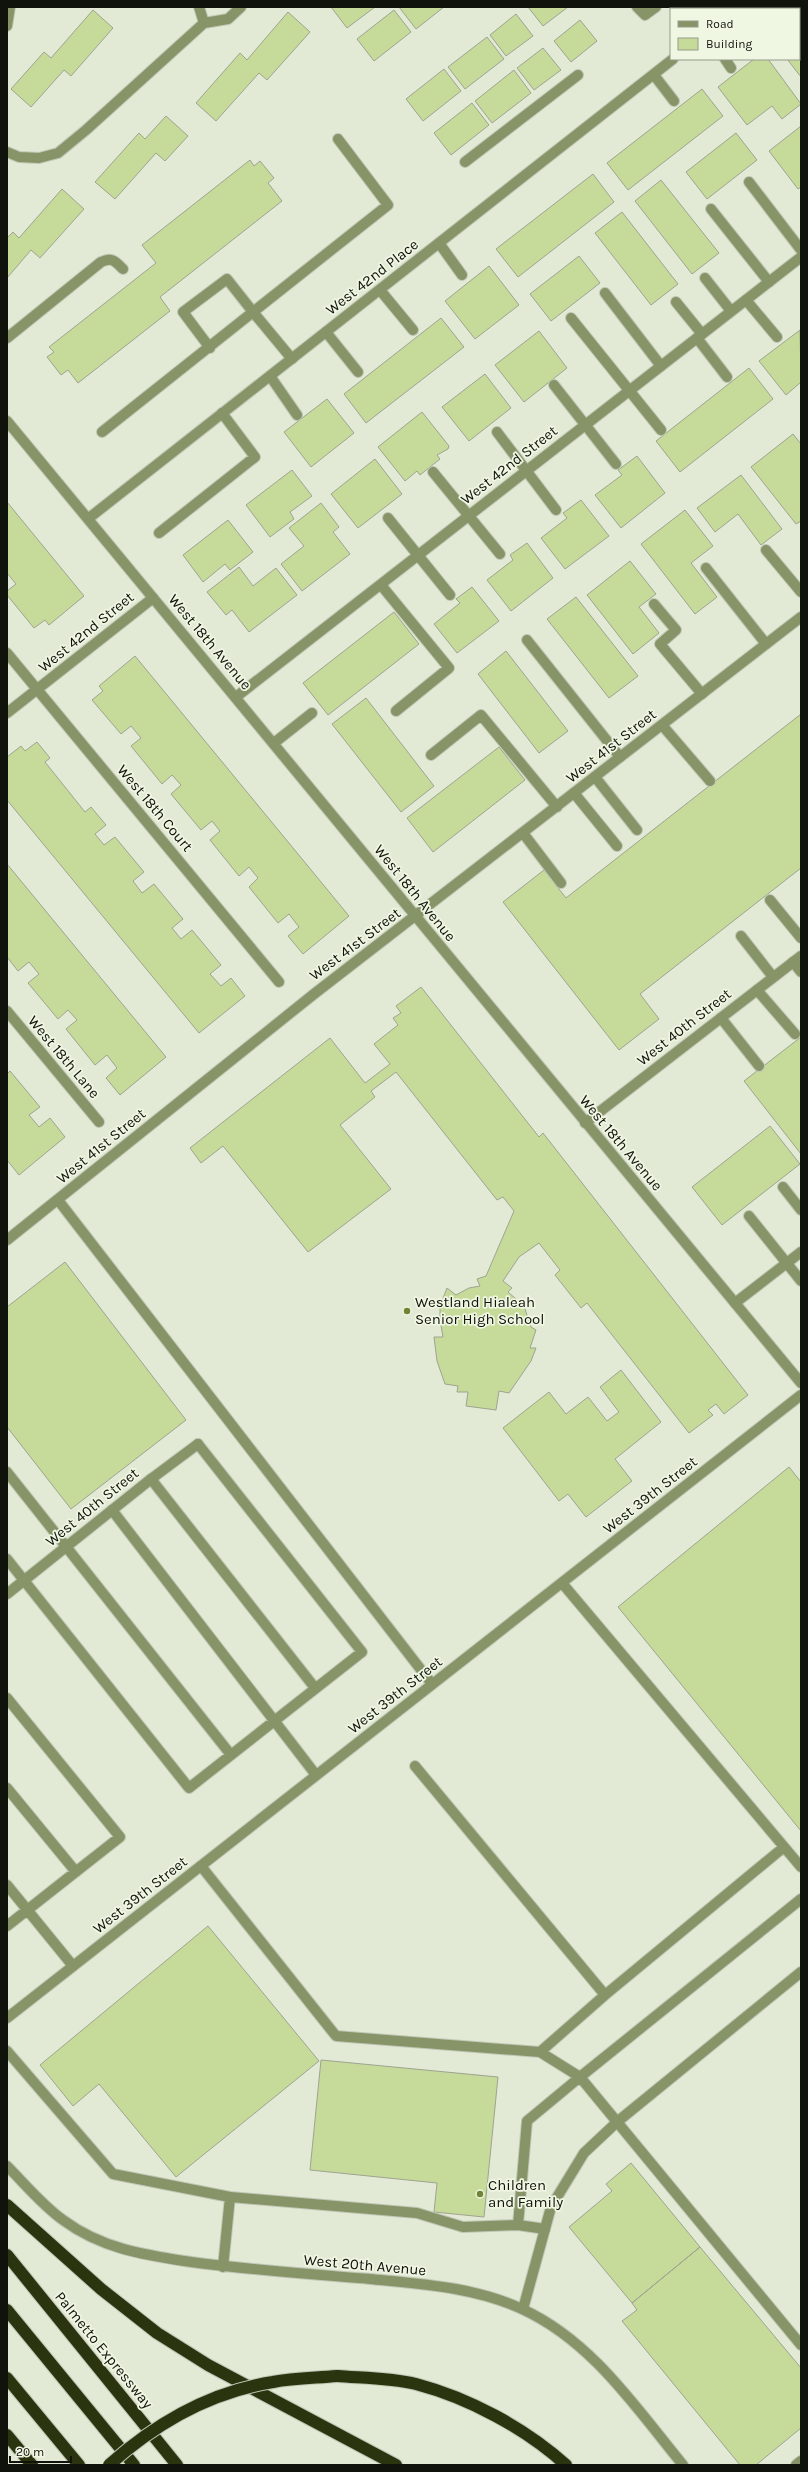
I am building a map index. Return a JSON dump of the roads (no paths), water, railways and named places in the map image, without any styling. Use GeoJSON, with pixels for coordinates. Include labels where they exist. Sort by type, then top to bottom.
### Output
{"type":"FeatureCollection","features":[{"type":"Feature","properties":{"kind":"highway"},"geometry":{"type":"LineString","coordinates":[[7,2204],[101,2289],[157,2334],[208,2365],[396,2465]]}},
{"type":"Feature","properties":{"kind":"highway","name":"Palmetto Expressway"},"geometry":{"type":"LineString","coordinates":[[7,2255],[177,2465]]}},
{"type":"Feature","properties":{"kind":"highway"},"geometry":{"type":"LineString","coordinates":[[7,2310],[134,2465]]}},
{"type":"Feature","properties":{"kind":"highway"},"geometry":{"type":"LineString","coordinates":[[109,2465],[157,2426],[192,2407],[231,2391],[273,2382],[337,2376],[375,2378],[415,2384],[446,2394],[509,2424],[566,2465]]}},
{"type":"Feature","properties":{"kind":"highway"},"geometry":{"type":"LineString","coordinates":[[7,2378],[79,2465]]}},
{"type":"Feature","properties":{"kind":"highway"},"geometry":{"type":"LineString","coordinates":[[7,2435],[32,2465]]}},
{"type":"Feature","properties":{"kind":"street"},"geometry":{"type":"LineString","coordinates":[[7,26],[10,7]]}},
{"type":"Feature","properties":{"kind":"street"},"geometry":{"type":"LineString","coordinates":[[199,7],[204,23]]}},
{"type":"Feature","properties":{"kind":"street"},"geometry":{"type":"LineString","coordinates":[[7,152],[19,157],[39,158],[58,153],[86,130],[204,23],[228,19],[241,7]]}},
{"type":"Feature","properties":{"kind":"street"},"geometry":{"type":"LineString","coordinates":[[637,7],[645,15],[656,7]]}},
{"type":"Feature","properties":{"kind":"street","name":"West 42nd Place"},"geometry":{"type":"LineString","coordinates":[[89,518],[672,60]]}},
{"type":"Feature","properties":{"kind":"street"},"geometry":{"type":"LineString","coordinates":[[726,60],[731,68]]}},
{"type":"Feature","properties":{"kind":"street"},"geometry":{"type":"LineString","coordinates":[[654,74],[674,101]]}},
{"type":"Feature","properties":{"kind":"street"},"geometry":{"type":"LineString","coordinates":[[465,162],[578,75]]}},
{"type":"Feature","properties":{"kind":"street"},"geometry":{"type":"LineString","coordinates":[[102,432],[210,348],[252,312],[388,205],[338,139]]}},
{"type":"Feature","properties":{"kind":"street"},"geometry":{"type":"LineString","coordinates":[[749,182],[801,250]]}},
{"type":"Feature","properties":{"kind":"street"},"geometry":{"type":"LineString","coordinates":[[711,209],[768,282]]}},
{"type":"Feature","properties":{"kind":"street"},"geometry":{"type":"LineString","coordinates":[[439,243],[462,275]]}},
{"type":"Feature","properties":{"kind":"street","name":"West 42nd Street"},"geometry":{"type":"LineString","coordinates":[[236,697],[801,257]]}},
{"type":"Feature","properties":{"kind":"street"},"geometry":{"type":"LineString","coordinates":[[7,338],[101,262],[108,259],[115,260],[123,268]]}},
{"type":"Feature","properties":{"kind":"street"},"geometry":{"type":"LineString","coordinates":[[705,278],[731,311]]}},
{"type":"Feature","properties":{"kind":"street"},"geometry":{"type":"LineString","coordinates":[[210,348],[183,312],[227,279],[252,312],[292,359]]}},
{"type":"Feature","properties":{"kind":"street"},"geometry":{"type":"LineString","coordinates":[[380,290],[413,330]]}},
{"type":"Feature","properties":{"kind":"street"},"geometry":{"type":"LineString","coordinates":[[605,293],[660,366]]}},
{"type":"Feature","properties":{"kind":"street"},"geometry":{"type":"LineString","coordinates":[[746,300],[777,337]]}},
{"type":"Feature","properties":{"kind":"street"},"geometry":{"type":"LineString","coordinates":[[676,302],[727,377]]}},
{"type":"Feature","properties":{"kind":"street"},"geometry":{"type":"LineString","coordinates":[[571,318],[661,430]]}},
{"type":"Feature","properties":{"kind":"street"},"geometry":{"type":"LineString","coordinates":[[326,332],[358,372]]}},
{"type":"Feature","properties":{"kind":"street"},"geometry":{"type":"LineString","coordinates":[[270,376],[296,415]]}},
{"type":"Feature","properties":{"kind":"street"},"geometry":{"type":"LineString","coordinates":[[554,385],[616,464]]}},
{"type":"Feature","properties":{"kind":"street"},"geometry":{"type":"LineString","coordinates":[[159,534],[255,457],[222,413]]}},
{"type":"Feature","properties":{"kind":"street","name":"West 18th Avenue"},"geometry":{"type":"LineString","coordinates":[[7,421],[89,518],[415,917],[801,1383]]}},
{"type":"Feature","properties":{"kind":"street"},"geometry":{"type":"LineString","coordinates":[[497,432],[556,510]]}},
{"type":"Feature","properties":{"kind":"street"},"geometry":{"type":"LineString","coordinates":[[433,472],[500,554]]}},
{"type":"Feature","properties":{"kind":"street"},"geometry":{"type":"LineString","coordinates":[[388,518],[450,595]]}},
{"type":"Feature","properties":{"kind":"street"},"geometry":{"type":"LineString","coordinates":[[766,550],[801,592]]}},
{"type":"Feature","properties":{"kind":"street"},"geometry":{"type":"LineString","coordinates":[[706,568],[766,644]]}},
{"type":"Feature","properties":{"kind":"street"},"geometry":{"type":"LineString","coordinates":[[380,585],[449,668],[396,711]]}},
{"type":"Feature","properties":{"kind":"street","name":"West 42nd Street"},"geometry":{"type":"LineString","coordinates":[[38,690],[153,598]]}},
{"type":"Feature","properties":{"kind":"street"},"geometry":{"type":"LineString","coordinates":[[654,604],[676,630],[660,644],[702,694]]}},
{"type":"Feature","properties":{"kind":"street","name":"West 41st Street"},"geometry":{"type":"LineString","coordinates":[[7,1240],[314,994],[801,617]]}},
{"type":"Feature","properties":{"kind":"street"},"geometry":{"type":"LineString","coordinates":[[527,640],[620,757]]}},
{"type":"Feature","properties":{"kind":"street","name":"West 18th Court"},"geometry":{"type":"LineString","coordinates":[[7,653],[279,982]]}},
{"type":"Feature","properties":{"kind":"street"},"geometry":{"type":"LineString","coordinates":[[7,713],[38,690]]}},
{"type":"Feature","properties":{"kind":"street"},"geometry":{"type":"LineString","coordinates":[[274,743],[312,713]]}},
{"type":"Feature","properties":{"kind":"street"},"geometry":{"type":"LineString","coordinates":[[430,755],[481,715],[557,807]]}},
{"type":"Feature","properties":{"kind":"street"},"geometry":{"type":"LineString","coordinates":[[662,725],[710,781]]}},
{"type":"Feature","properties":{"kind":"street"},"geometry":{"type":"LineString","coordinates":[[595,777],[637,830]]}},
{"type":"Feature","properties":{"kind":"street"},"geometry":{"type":"LineString","coordinates":[[574,793],[617,846]]}},
{"type":"Feature","properties":{"kind":"street"},"geometry":{"type":"LineString","coordinates":[[523,833],[561,883]]}},
{"type":"Feature","properties":{"kind":"street"},"geometry":{"type":"LineString","coordinates":[[770,900],[801,938]]}},
{"type":"Feature","properties":{"kind":"street"},"geometry":{"type":"LineString","coordinates":[[741,936],[773,977]]}},
{"type":"Feature","properties":{"kind":"street"},"geometry":{"type":"LineString","coordinates":[[797,959],[801,972]]}},
{"type":"Feature","properties":{"kind":"street","name":"West 40th Street"},"geometry":{"type":"LineString","coordinates":[[585,1123],[797,959]]}},
{"type":"Feature","properties":{"kind":"street"},"geometry":{"type":"LineString","coordinates":[[757,990],[795,1034]]}},
{"type":"Feature","properties":{"kind":"street","name":"West 18th Lane"},"geometry":{"type":"LineString","coordinates":[[7,1011],[99,1122]]}},
{"type":"Feature","properties":{"kind":"street"},"geometry":{"type":"LineString","coordinates":[[721,1018],[759,1066]]}},
{"type":"Feature","properties":{"kind":"street"},"geometry":{"type":"LineString","coordinates":[[783,1187],[801,1210]]}},
{"type":"Feature","properties":{"kind":"street"},"geometry":{"type":"LineString","coordinates":[[58,1200],[432,1684]]}},
{"type":"Feature","properties":{"kind":"street"},"geometry":{"type":"LineString","coordinates":[[749,1216],[801,1281]]}},
{"type":"Feature","properties":{"kind":"street"},"geometry":{"type":"LineString","coordinates":[[735,1303],[801,1252]]}},
{"type":"Feature","properties":{"kind":"street","name":"West 39th Street"},"geometry":{"type":"LineString","coordinates":[[7,2018],[801,1395]]}},
{"type":"Feature","properties":{"kind":"street","name":"West 40th Street"},"geometry":{"type":"LineString","coordinates":[[7,1594],[151,1479],[198,1444],[362,1652],[315,1688]]}},
{"type":"Feature","properties":{"kind":"street"},"geometry":{"type":"LineString","coordinates":[[7,1472],[231,1755]]}},
{"type":"Feature","properties":{"kind":"street"},"geometry":{"type":"LineString","coordinates":[[7,1559],[190,1788],[315,1688],[151,1479]]}},
{"type":"Feature","properties":{"kind":"street"},"geometry":{"type":"LineString","coordinates":[[112,1510],[273,1722],[316,1775]]}},
{"type":"Feature","properties":{"kind":"street"},"geometry":{"type":"LineString","coordinates":[[562,1583],[801,1867]]}},
{"type":"Feature","properties":{"kind":"street"},"geometry":{"type":"LineString","coordinates":[[7,1698],[120,1837],[7,1926]]}},
{"type":"Feature","properties":{"kind":"street"},"geometry":{"type":"LineString","coordinates":[[415,1766],[605,1995]]}},
{"type":"Feature","properties":{"kind":"street"},"geometry":{"type":"LineString","coordinates":[[7,1788],[76,1872]]}},
{"type":"Feature","properties":{"kind":"street"},"geometry":{"type":"LineString","coordinates":[[540,2052],[605,1995],[784,1847]]}},
{"type":"Feature","properties":{"kind":"street"},"geometry":{"type":"LineString","coordinates":[[201,1866],[336,2036],[540,2052],[580,2077],[801,2345]]}},
{"type":"Feature","properties":{"kind":"street"},"geometry":{"type":"LineString","coordinates":[[7,1885],[73,1966]]}},
{"type":"Feature","properties":{"kind":"street"},"geometry":{"type":"LineString","coordinates":[[518,2225],[527,2121],[801,1899]]}},
{"type":"Feature","properties":{"kind":"street"},"geometry":{"type":"LineString","coordinates":[[523,2309],[551,2207],[584,2153],[617,2122],[801,1972]]}},
{"type":"Feature","properties":{"kind":"street"},"geometry":{"type":"LineString","coordinates":[[7,2051],[113,2174],[230,2197],[417,2213],[463,2227],[518,2225],[545,2229]]}},
{"type":"Feature","properties":{"kind":"street","name":"West 20th Avenue"},"geometry":{"type":"LineString","coordinates":[[7,2166],[63,2220],[99,2240],[137,2254],[224,2267],[412,2283],[464,2290],[523,2309],[570,2337],[604,2369],[683,2465]]}},
{"type":"Feature","properties":{"kind":"street"},"geometry":{"type":"LineString","coordinates":[[224,2267],[230,2197]]}},
{"type":"Feature","properties":{"kind":"street"},"geometry":{"type":"LineString","coordinates":[[796,2465],[801,2461]]}},
{"type":"Feature","properties":{"kind":"place","name":"Westland Hialeah Senior High School"},"geometry":{"type":"Point","coordinates":[407,1311]}},
{"type":"Feature","properties":{"kind":"place","name":"Children and Family"},"geometry":{"type":"Point","coordinates":[480,2194]}}]}
